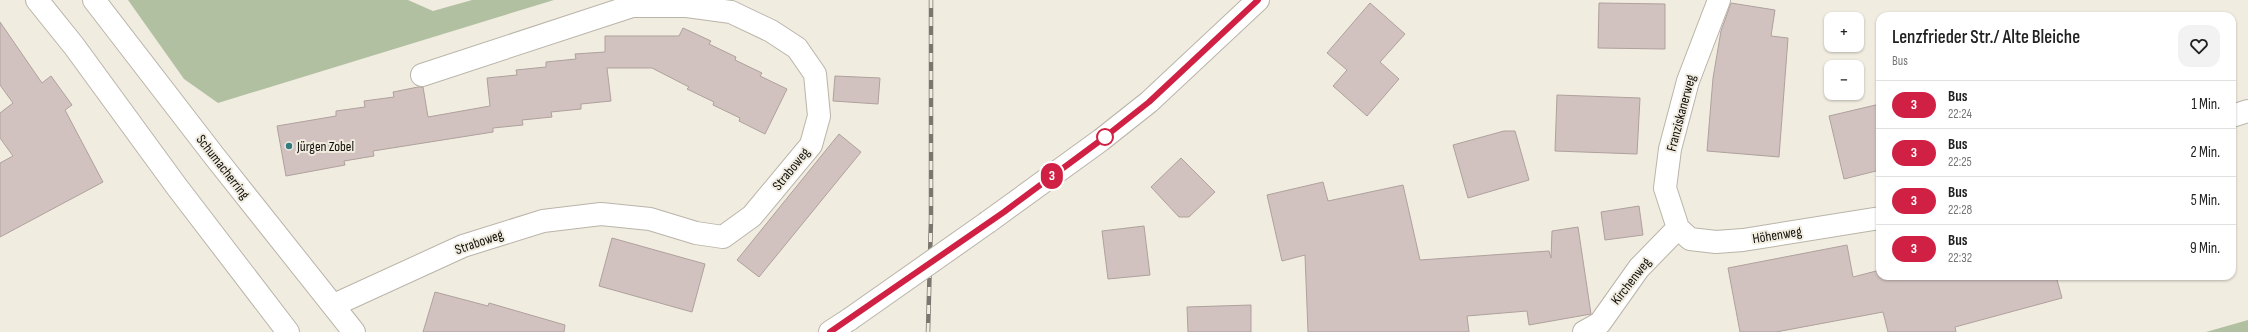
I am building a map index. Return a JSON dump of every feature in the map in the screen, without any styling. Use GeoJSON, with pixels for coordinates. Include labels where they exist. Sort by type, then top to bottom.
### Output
{"type":"FeatureCollection","features":[{"type":"Feature","properties":{"kind":"street"},"geometry":{"type":"LineString","coordinates":[[37,0],[74,46],[177,187],[288,332]]}},
{"type":"Feature","properties":{"kind":"street","name":"Schumacherring"},"geometry":{"type":"LineString","coordinates":[[94,0],[214,157],[334,305],[354,332]]}},
{"type":"Feature","properties":{"kind":"street"},"geometry":{"type":"LineString","coordinates":[[830,332],[988,222],[1101,140],[1149,102],[1258,0]]}},
{"type":"Feature","properties":{"kind":"street","name":"Franziskanerweg"},"geometry":{"type":"LineString","coordinates":[[1678,228],[1665,188],[1670,148],[1688,81],[1719,0]]}},
{"type":"Feature","properties":{"kind":"street","name":"Straboweg"},"geometry":{"type":"LineString","coordinates":[[334,305],[462,246],[543,221],[601,214],[650,219],[696,233],[723,237],[752,216],[811,145],[818,116],[815,74],[797,48],[771,31],[731,12],[686,6],[632,6],[422,75]]}},
{"type":"Feature","properties":{"kind":"street"},"geometry":{"type":"LineString","coordinates":[[2236,115],[2248,111]]}},
{"type":"Feature","properties":{"kind":"street","name":"Höhenweg"},"geometry":{"type":"LineString","coordinates":[[1678,228],[1690,238],[1716,242],[1743,240],[1876,219]]}},
{"type":"Feature","properties":{"kind":"street","name":"Kirchenweg"},"geometry":{"type":"LineString","coordinates":[[1584,332],[1600,323],[1639,268],[1678,228]]}},
{"type":"Feature","properties":{"kind":"green space"},"geometry":{"type":"Polygon","coordinates":[[[128,0],[408,0],[433,11],[472,0],[554,0],[218,103],[184,79],[128,0]]]}},
{"type":"Feature","properties":{"kind":"green space"},"geometry":{"type":"Polygon","coordinates":[[[2248,320],[2248,332],[2206,332],[2248,320]]]}},
{"type":"Feature","properties":{"kind":"building"},"geometry":{"type":"Polygon","coordinates":[[[1370,3],[1405,34],[1380,62],[1399,79],[1367,116],[1333,86],[1347,70],[1327,53],[1370,3]]]}},
{"type":"Feature","properties":{"kind":"building"},"geometry":{"type":"Polygon","coordinates":[[[1599,3],[1665,4],[1665,49],[1598,48],[1599,3]]]}},
{"type":"Feature","properties":{"kind":"building"},"geometry":{"type":"Polygon","coordinates":[[[1731,3],[1775,10],[1771,36],[1788,38],[1779,157],[1707,151],[1713,78],[1721,31],[1731,3]]]}},
{"type":"Feature","properties":{"kind":"building"},"geometry":{"type":"Polygon","coordinates":[[[0,22],[42,83],[51,76],[72,105],[65,110],[103,182],[0,237],[0,163],[13,156],[0,138],[0,113],[13,103],[0,85],[0,22]]]}},
{"type":"Feature","properties":{"kind":"building"},"geometry":{"type":"Polygon","coordinates":[[[683,28],[711,41],[709,44],[736,57],[735,60],[762,73],[760,76],[787,89],[765,134],[739,121],[740,118],[713,105],[714,102],[687,89],[689,87],[652,68],[607,68],[611,101],[581,104],[581,109],[551,112],[552,117],[522,120],[523,125],[493,128],[493,132],[373,151],[374,156],[344,161],[345,165],[286,176],[277,126],[336,116],[336,111],[365,107],[364,101],[394,97],[393,92],[418,87],[423,87],[428,117],[490,106],[487,78],[517,75],[516,70],[546,67],[546,62],[576,59],[575,54],[605,52],[605,36],[679,36],[683,28]]]}},
{"type":"Feature","properties":{"kind":"building"},"geometry":{"type":"Polygon","coordinates":[[[835,76],[880,78],[878,104],[833,101],[835,76]]]}},
{"type":"Feature","properties":{"kind":"building"},"geometry":{"type":"Polygon","coordinates":[[[1557,95],[1640,98],[1637,154],[1555,151],[1557,95]]]}},
{"type":"Feature","properties":{"kind":"building"},"geometry":{"type":"Polygon","coordinates":[[[1876,105],[1876,171],[1844,179],[1829,116],[1876,105]]]}},
{"type":"Feature","properties":{"kind":"building"},"geometry":{"type":"Polygon","coordinates":[[[1504,131],[1515,131],[1529,180],[1468,198],[1453,145],[1504,131]]]}},
{"type":"Feature","properties":{"kind":"building"},"geometry":{"type":"Polygon","coordinates":[[[839,134],[861,152],[759,277],[737,260],[839,134]]]}},
{"type":"Feature","properties":{"kind":"building"},"geometry":{"type":"Polygon","coordinates":[[[1181,158],[1215,192],[1189,217],[1179,217],[1151,187],[1181,158]]]}},
{"type":"Feature","properties":{"kind":"building"},"geometry":{"type":"Polygon","coordinates":[[[1323,182],[1328,201],[1403,185],[1420,260],[1549,251],[1551,258],[1552,231],[1578,227],[1591,314],[1529,325],[1527,311],[1467,316],[1469,332],[1308,332],[1305,255],[1282,261],[1267,195],[1323,182]]]}},
{"type":"Feature","properties":{"kind":"building"},"geometry":{"type":"Polygon","coordinates":[[[1639,206],[1643,235],[1605,240],[1601,212],[1639,206]]]}},
{"type":"Feature","properties":{"kind":"building"},"geometry":{"type":"Polygon","coordinates":[[[1144,226],[1150,275],[1108,279],[1102,231],[1144,226]]]}},
{"type":"Feature","properties":{"kind":"building"},"geometry":{"type":"Polygon","coordinates":[[[612,238],[705,264],[692,312],[599,286],[612,238]]]}},
{"type":"Feature","properties":{"kind":"building"},"geometry":{"type":"Polygon","coordinates":[[[1847,245],[1853,277],[1876,271],[1876,280],[2057,280],[2062,298],[1955,327],[1956,332],[1888,332],[1883,312],[1776,332],[1740,332],[1728,268],[1847,245]]]}},
{"type":"Feature","properties":{"kind":"building"},"geometry":{"type":"Polygon","coordinates":[[[435,292],[488,306],[489,303],[565,325],[564,332],[423,332],[435,292]]]}},
{"type":"Feature","properties":{"kind":"building"},"geometry":{"type":"Polygon","coordinates":[[[1251,305],[1251,332],[1188,332],[1187,307],[1251,305]]]}},
{"type":"Feature","properties":{"kind":"railway"},"geometry":{"type":"LineString","coordinates":[[928,332],[931,219],[931,0]]}},
{"type":"Feature","properties":{"kind":"bus line","name":"3"},"geometry":{"type":"LineString","coordinates":[[830,332],[1004,212],[1101,140],[1149,102],[1258,0]]}},
{"type":"Feature","properties":{"kind":"place","name":"Jürgen Zobel"},"geometry":{"type":"Point","coordinates":[289,146]}}]}
